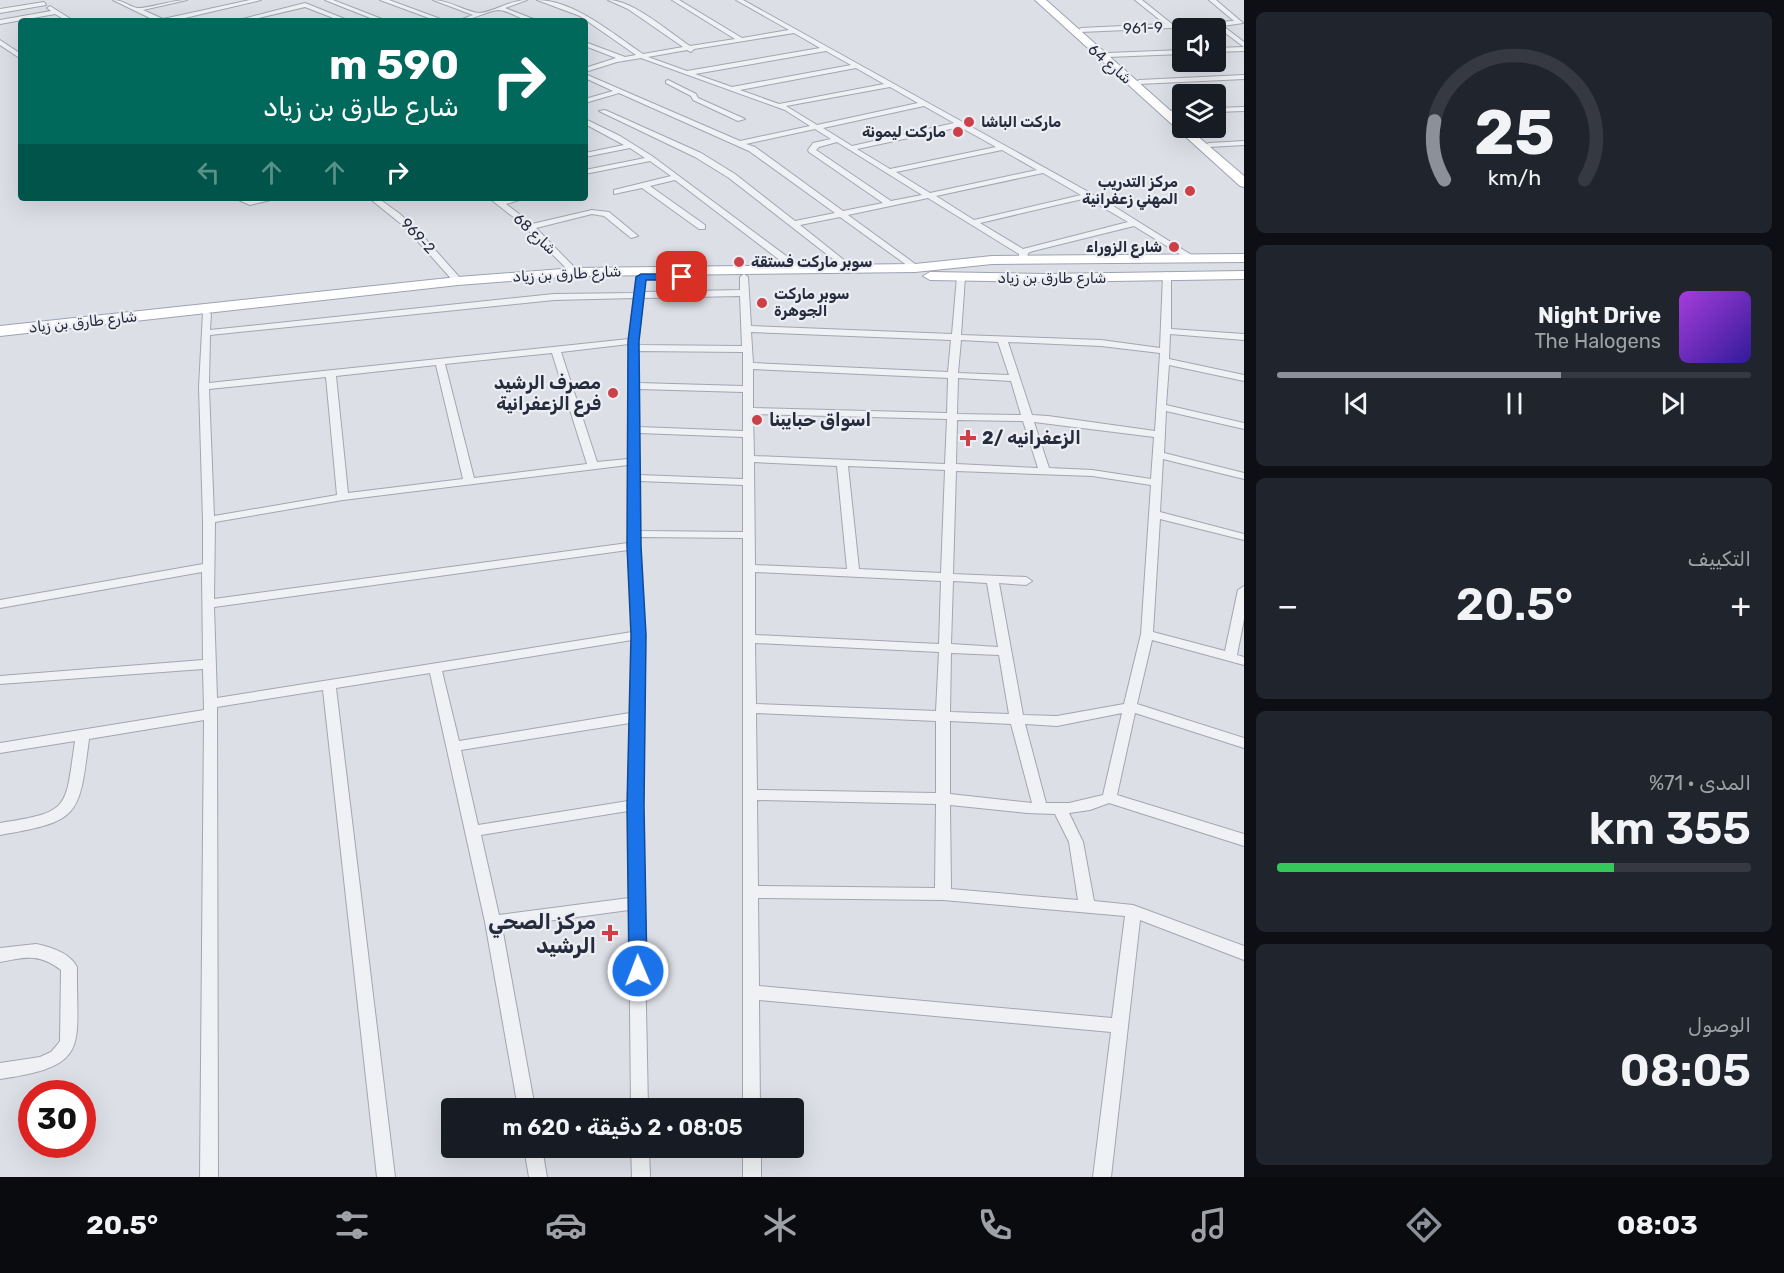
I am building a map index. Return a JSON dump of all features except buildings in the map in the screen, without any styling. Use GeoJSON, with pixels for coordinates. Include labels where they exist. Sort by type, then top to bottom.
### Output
{"type":"FeatureCollection","features":[{"type":"Feature","properties":{"kind":"main road","name":"شارع 64"},"geometry":{"type":"LineString","coordinates":[[1040,0],[1172,118]]}},
{"type":"Feature","properties":{"kind":"main road","name":"شارع 64"},"geometry":{"type":"LineString","coordinates":[[1049,0],[1108,55],[1172,107]]}},
{"type":"Feature","properties":{"kind":"main road","name":"شارع 64"},"geometry":{"type":"LineString","coordinates":[[1194,138],[1244,183]]}},
{"type":"Feature","properties":{"kind":"main road"},"geometry":{"type":"LineString","coordinates":[[1202,138],[1244,175]]}},
{"type":"Feature","properties":{"kind":"main road","name":"شارع طارق بن زياد"},"geometry":{"type":"LineString","coordinates":[[0,332],[458,281],[575,272],[915,267],[1023,257],[1244,260]]}},
{"type":"Feature","properties":{"kind":"main road"},"geometry":{"type":"LineString","coordinates":[[915,267],[1244,260]]}},
{"type":"Feature","properties":{"kind":"main road"},"geometry":{"type":"LineString","coordinates":[[892,275],[1244,270]]}},
{"type":"Feature","properties":{"kind":"main road","name":"شارع طارق بن زياد"},"geometry":{"type":"LineString","coordinates":[[0,338],[494,284],[641,277],[1244,275]]}},
{"type":"Feature","properties":{"kind":"street"},"geometry":{"type":"LineString","coordinates":[[116,0],[156,18]]}},
{"type":"Feature","properties":{"kind":"street"},"geometry":{"type":"LineString","coordinates":[[137,10],[184,0]]}},
{"type":"Feature","properties":{"kind":"street"},"geometry":{"type":"LineString","coordinates":[[177,18],[258,0]]}},
{"type":"Feature","properties":{"kind":"street"},"geometry":{"type":"LineString","coordinates":[[291,0],[338,18]]}},
{"type":"Feature","properties":{"kind":"street"},"geometry":{"type":"LineString","coordinates":[[328,0],[376,18]]}},
{"type":"Feature","properties":{"kind":"street"},"geometry":{"type":"LineString","coordinates":[[383,0],[434,18]]}},
{"type":"Feature","properties":{"kind":"street"},"geometry":{"type":"LineString","coordinates":[[436,0],[491,18]]}},
{"type":"Feature","properties":{"kind":"street"},"geometry":{"type":"LineString","coordinates":[[492,0],[510,6]]}},
{"type":"Feature","properties":{"kind":"street"},"geometry":{"type":"LineString","coordinates":[[470,18],[524,0]]}},
{"type":"Feature","properties":{"kind":"street"},"geometry":{"type":"LineString","coordinates":[[540,0],[586,18]]}},
{"type":"Feature","properties":{"kind":"street"},"geometry":{"type":"LineString","coordinates":[[611,0],[630,8],[691,50]]}},
{"type":"Feature","properties":{"kind":"street"},"geometry":{"type":"LineString","coordinates":[[675,0],[743,40]]}},
{"type":"Feature","properties":{"kind":"street"},"geometry":{"type":"LineString","coordinates":[[739,0],[1088,195],[1194,259]]}},
{"type":"Feature","properties":{"kind":"street"},"geometry":{"type":"LineString","coordinates":[[1138,0],[1171,26]]}},
{"type":"Feature","properties":{"kind":"street","name":"961-9"},"geometry":{"type":"LineString","coordinates":[[1212,0],[1240,23],[1226,24]]}},
{"type":"Feature","properties":{"kind":"street"},"geometry":{"type":"LineString","coordinates":[[0,1],[9,10]]}},
{"type":"Feature","properties":{"kind":"street"},"geometry":{"type":"LineString","coordinates":[[0,11],[42,2],[66,18]]}},
{"type":"Feature","properties":{"kind":"street"},"geometry":{"type":"LineString","coordinates":[[251,18],[305,5]]}},
{"type":"Feature","properties":{"kind":"street"},"geometry":{"type":"LineString","coordinates":[[501,9],[527,18]]}},
{"type":"Feature","properties":{"kind":"street"},"geometry":{"type":"LineString","coordinates":[[35,18],[56,12]]}},
{"type":"Feature","properties":{"kind":"street"},"geometry":{"type":"LineString","coordinates":[[331,18],[335,17]]}},
{"type":"Feature","properties":{"kind":"street"},"geometry":{"type":"LineString","coordinates":[[588,19],[645,58],[777,106],[815,126],[974,222],[1023,257],[1030,249],[1135,223]]}},
{"type":"Feature","properties":{"kind":"street"},"geometry":{"type":"LineString","coordinates":[[0,22],[18,20]]}},
{"type":"Feature","properties":{"kind":"street","name":"961-9"},"geometry":{"type":"LineString","coordinates":[[1081,30],[1171,26]]}},
{"type":"Feature","properties":{"kind":"street"},"geometry":{"type":"LineString","coordinates":[[588,69],[626,59],[645,58],[796,32]]}},
{"type":"Feature","properties":{"kind":"street"},"geometry":{"type":"LineString","coordinates":[[1226,32],[1244,47]]}},
{"type":"Feature","properties":{"kind":"street"},"geometry":{"type":"LineString","coordinates":[[0,42],[18,55]]}},
{"type":"Feature","properties":{"kind":"street"},"geometry":{"type":"LineString","coordinates":[[588,45],[626,59]]}},
{"type":"Feature","properties":{"kind":"street"},"geometry":{"type":"LineString","coordinates":[[1226,49],[1244,47]]}},
{"type":"Feature","properties":{"kind":"street"},"geometry":{"type":"LineString","coordinates":[[685,73],[827,49]]}},
{"type":"Feature","properties":{"kind":"street"},"geometry":{"type":"LineString","coordinates":[[1108,55],[1172,52]]}},
{"type":"Feature","properties":{"kind":"street"},"geometry":{"type":"LineString","coordinates":[[716,91],[858,66]]}},
{"type":"Feature","properties":{"kind":"street"},"geometry":{"type":"LineString","coordinates":[[588,77],[740,143],[787,173],[915,267]]}},
{"type":"Feature","properties":{"kind":"street"},"geometry":{"type":"LineString","coordinates":[[1139,82],[1244,77]]}},
{"type":"Feature","properties":{"kind":"street"},"geometry":{"type":"LineString","coordinates":[[588,83],[596,81]]}},
{"type":"Feature","properties":{"kind":"street"},"geometry":{"type":"LineString","coordinates":[[668,82],[741,118]]}},
{"type":"Feature","properties":{"kind":"street"},"geometry":{"type":"LineString","coordinates":[[777,106],[891,85]]}},
{"type":"Feature","properties":{"kind":"street"},"geometry":{"type":"LineString","coordinates":[[588,100],[619,91]]}},
{"type":"Feature","properties":{"kind":"street"},"geometry":{"type":"LineString","coordinates":[[696,97],[706,94]]}},
{"type":"Feature","properties":{"kind":"street"},"geometry":{"type":"LineString","coordinates":[[740,143],[925,104]]}},
{"type":"Feature","properties":{"kind":"street"},"geometry":{"type":"LineString","coordinates":[[1226,110],[1244,109]]}},
{"type":"Feature","properties":{"kind":"street"},"geometry":{"type":"LineString","coordinates":[[603,111],[698,155],[732,176],[850,268]]}},
{"type":"Feature","properties":{"kind":"street"},"geometry":{"type":"LineString","coordinates":[[588,122],[630,146],[677,177],[758,236],[797,269]]}},
{"type":"Feature","properties":{"kind":"street"},"geometry":{"type":"LineString","coordinates":[[851,148],[962,124]]}},
{"type":"Feature","properties":{"kind":"street"},"geometry":{"type":"LineString","coordinates":[[588,130],[599,128]]}},
{"type":"Feature","properties":{"kind":"street"},"geometry":{"type":"LineString","coordinates":[[838,140],[816,145],[812,150],[890,204]]}},
{"type":"Feature","properties":{"kind":"street"},"geometry":{"type":"LineString","coordinates":[[1209,144],[1244,143]]}},
{"type":"Feature","properties":{"kind":"street"},"geometry":{"type":"LineString","coordinates":[[588,154],[630,146]]}},
{"type":"Feature","properties":{"kind":"street"},"geometry":{"type":"LineString","coordinates":[[889,171],[1003,148]]}},
{"type":"Feature","properties":{"kind":"street"},"geometry":{"type":"LineString","coordinates":[[588,171],[651,159]]}},
{"type":"Feature","properties":{"kind":"street"},"geometry":{"type":"LineString","coordinates":[[795,224],[1044,171]]}},
{"type":"Feature","properties":{"kind":"street"},"geometry":{"type":"LineString","coordinates":[[617,192],[677,177]]}},
{"type":"Feature","properties":{"kind":"street"},"geometry":{"type":"LineString","coordinates":[[643,185],[702,227]]}},
{"type":"Feature","properties":{"kind":"street"},"geometry":{"type":"LineString","coordinates":[[974,222],[1088,195]]}},
{"type":"Feature","properties":{"kind":"street"},"geometry":{"type":"LineString","coordinates":[[245,201],[250,203],[260,201]]}},
{"type":"Feature","properties":{"kind":"street","name":"969-2"},"geometry":{"type":"LineString","coordinates":[[378,201],[416,231],[458,281]]}},
{"type":"Feature","properties":{"kind":"street","name":"شارع 68"},"geometry":{"type":"LineString","coordinates":[[497,201],[530,227],[575,272]]}},
{"type":"Feature","properties":{"kind":"street"},"geometry":{"type":"LineString","coordinates":[[530,227],[600,212],[634,236]]}},
{"type":"Feature","properties":{"kind":"street"},"geometry":{"type":"LineString","coordinates":[[1109,798],[1147,634],[1167,332],[1167,275]]}},
{"type":"Feature","properties":{"kind":"street"},"geometry":{"type":"LineString","coordinates":[[640,1098],[635,806],[638,635],[634,540],[633,344],[641,277]]}},
{"type":"Feature","properties":{"kind":"street"},"geometry":{"type":"LineString","coordinates":[[744,277],[749,459],[751,1098]]}},
{"type":"Feature","properties":{"kind":"street"},"geometry":{"type":"LineString","coordinates":[[943,894],[943,715],[954,418],[953,376],[961,277]]}},
{"type":"Feature","properties":{"kind":"street"},"geometry":{"type":"LineString","coordinates":[[205,333],[554,297],[745,293]]}},
{"type":"Feature","properties":{"kind":"street"},"geometry":{"type":"LineString","coordinates":[[206,314],[204,387],[209,520],[208,604],[211,709],[209,1177]]}},
{"type":"Feature","properties":{"kind":"street"},"geometry":{"type":"LineString","coordinates":[[747,328],[1101,343],[1165,356],[1244,378]]}},
{"type":"Feature","properties":{"kind":"street"},"geometry":{"type":"LineString","coordinates":[[1167,332],[1244,338]]}},
{"type":"Feature","properties":{"kind":"street"},"geometry":{"type":"LineString","coordinates":[[1002,338],[1026,420],[1044,471]]}},
{"type":"Feature","properties":{"kind":"street"},"geometry":{"type":"LineString","coordinates":[[204,387],[633,344],[747,349]]}},
{"type":"Feature","properties":{"kind":"street"},"geometry":{"type":"LineString","coordinates":[[556,350],[593,465]]}},
{"type":"Feature","properties":{"kind":"street"},"geometry":{"type":"LineString","coordinates":[[440,362],[469,481]]}},
{"type":"Feature","properties":{"kind":"street"},"geometry":{"type":"LineString","coordinates":[[748,366],[1013,378]]}},
{"type":"Feature","properties":{"kind":"street"},"geometry":{"type":"LineString","coordinates":[[331,375],[343,497]]}},
{"type":"Feature","properties":{"kind":"street"},"geometry":{"type":"LineString","coordinates":[[633,386],[748,389]]}},
{"type":"Feature","properties":{"kind":"street"},"geometry":{"type":"LineString","coordinates":[[1162,407],[1244,426]]}},
{"type":"Feature","properties":{"kind":"street"},"geometry":{"type":"LineString","coordinates":[[748,411],[1084,423],[1160,435]]}},
{"type":"Feature","properties":{"kind":"street"},"geometry":{"type":"LineString","coordinates":[[634,430],[748,434]]}},
{"type":"Feature","properties":{"kind":"street"},"geometry":{"type":"LineString","coordinates":[[1159,455],[1244,476]]}},
{"type":"Feature","properties":{"kind":"street"},"geometry":{"type":"LineString","coordinates":[[749,459],[1092,473],[1157,483]]}},
{"type":"Feature","properties":{"kind":"street"},"geometry":{"type":"LineString","coordinates":[[209,520],[343,497],[634,461]]}},
{"type":"Feature","properties":{"kind":"street"},"geometry":{"type":"LineString","coordinates":[[842,462],[853,572]]}},
{"type":"Feature","properties":{"kind":"street"},"geometry":{"type":"LineString","coordinates":[[634,478],[748,482]]}},
{"type":"Feature","properties":{"kind":"street"},"geometry":{"type":"LineString","coordinates":[[1155,514],[1244,537]]}},
{"type":"Feature","properties":{"kind":"street"},"geometry":{"type":"LineString","coordinates":[[208,604],[634,540],[749,535]]}},
{"type":"Feature","properties":{"kind":"street"},"geometry":{"type":"LineString","coordinates":[[0,604],[208,567]]}},
{"type":"Feature","properties":{"kind":"street"},"geometry":{"type":"LineString","coordinates":[[749,568],[1026,581]]}},
{"type":"Feature","properties":{"kind":"street"},"geometry":{"type":"LineString","coordinates":[[992,580],[1017,720],[1040,807]]}},
{"type":"Feature","properties":{"kind":"street"},"geometry":{"type":"LineString","coordinates":[[1230,657],[1244,590]]}},
{"type":"Feature","properties":{"kind":"street"},"geometry":{"type":"LineString","coordinates":[[1147,634],[1244,661]]}},
{"type":"Feature","properties":{"kind":"street"},"geometry":{"type":"LineString","coordinates":[[0,748],[82,737],[329,685],[638,635]]}},
{"type":"Feature","properties":{"kind":"street"},"geometry":{"type":"LineString","coordinates":[[749,639],[1004,651]]}},
{"type":"Feature","properties":{"kind":"street"},"geometry":{"type":"LineString","coordinates":[[0,680],[209,664]]}},
{"type":"Feature","properties":{"kind":"street"},"geometry":{"type":"LineString","coordinates":[[435,667],[455,746],[493,922],[524,1098]]}},
{"type":"Feature","properties":{"kind":"street"},"geometry":{"type":"LineString","coordinates":[[329,685],[386,1177]]}},
{"type":"Feature","properties":{"kind":"street"},"geometry":{"type":"LineString","coordinates":[[749,708],[1057,721],[1131,707],[1244,743]]}},
{"type":"Feature","properties":{"kind":"street"},"geometry":{"type":"LineString","coordinates":[[455,746],[636,717]]}},
{"type":"Feature","properties":{"kind":"street"},"geometry":{"type":"LineString","coordinates":[[0,829],[49,821],[64,812],[73,802],[82,737]]}},
{"type":"Feature","properties":{"kind":"street"},"geometry":{"type":"LineString","coordinates":[[749,795],[943,799],[1060,809],[1090,807],[1109,798],[1244,840]]}},
{"type":"Feature","properties":{"kind":"street"},"geometry":{"type":"LineString","coordinates":[[472,831],[635,806]]}},
{"type":"Feature","properties":{"kind":"street"},"geometry":{"type":"LineString","coordinates":[[1060,809],[1076,842],[1087,907]]}},
{"type":"Feature","properties":{"kind":"street"},"geometry":{"type":"LineString","coordinates":[[750,892],[943,894],[1133,911],[1244,953]]}},
{"type":"Feature","properties":{"kind":"street"},"geometry":{"type":"LineString","coordinates":[[493,922],[637,903]]}},
{"type":"Feature","properties":{"kind":"street"},"geometry":{"type":"LineString","coordinates":[[1102,1177],[1133,911]]}},
{"type":"Feature","properties":{"kind":"street"},"geometry":{"type":"LineString","coordinates":[[0,955],[35,948],[55,955],[69,967],[68,1042],[64,1052],[49,1063],[0,1071]]}},
{"type":"Feature","properties":{"kind":"street"},"geometry":{"type":"LineString","coordinates":[[750,992],[1120,1026]]}},
{"type":"Feature","properties":{"kind":"street"},"geometry":{"type":"LineString","coordinates":[[535,1158],[538,1177]]}},
{"type":"Feature","properties":{"kind":"street"},"geometry":{"type":"LineString","coordinates":[[640,1158],[641,1177]]}},
{"type":"Feature","properties":{"kind":"street"},"geometry":{"type":"LineString","coordinates":[[752,1158],[752,1177]]}},
{"type":"Feature","properties":{"kind":"place","name":"ماركت الباشا"},"geometry":{"type":"Point","coordinates":[969,122]}},
{"type":"Feature","properties":{"kind":"place","name":"ماركت ليمونة"},"geometry":{"type":"Point","coordinates":[958,132]}},
{"type":"Feature","properties":{"kind":"place","name":"مركز التدريب المهني زعفرانية"},"geometry":{"type":"Point","coordinates":[1190,191]}},
{"type":"Feature","properties":{"kind":"place","name":"شارع الزوراء"},"geometry":{"type":"Point","coordinates":[1174,247]}},
{"type":"Feature","properties":{"kind":"place","name":"سوبر ماركت فستقة"},"geometry":{"type":"Point","coordinates":[739,262]}},
{"type":"Feature","properties":{"kind":"place","name":"سوبر ماركت الجوهرة"},"geometry":{"type":"Point","coordinates":[762,303]}},
{"type":"Feature","properties":{"kind":"place","name":"مصرف الرشيد فرع الزعفرانية"},"geometry":{"type":"Point","coordinates":[613,393]}},
{"type":"Feature","properties":{"kind":"place","name":"اسواق حبايبنا"},"geometry":{"type":"Point","coordinates":[757,420]}},
{"type":"Feature","properties":{"kind":"place","name":"الزعفرانيه /2"},"geometry":{"type":"Point","coordinates":[968,438]}},
{"type":"Feature","properties":{"kind":"place","name":"مركز الصحي الرشيد"},"geometry":{"type":"Point","coordinates":[610,933]}},
{"type":"Feature","properties":{"kind":"route"},"geometry":{"type":"LineString","coordinates":[[638,971],[635,806],[638,635],[634,546],[633,341],[641,277],[682,277]]}}]}
